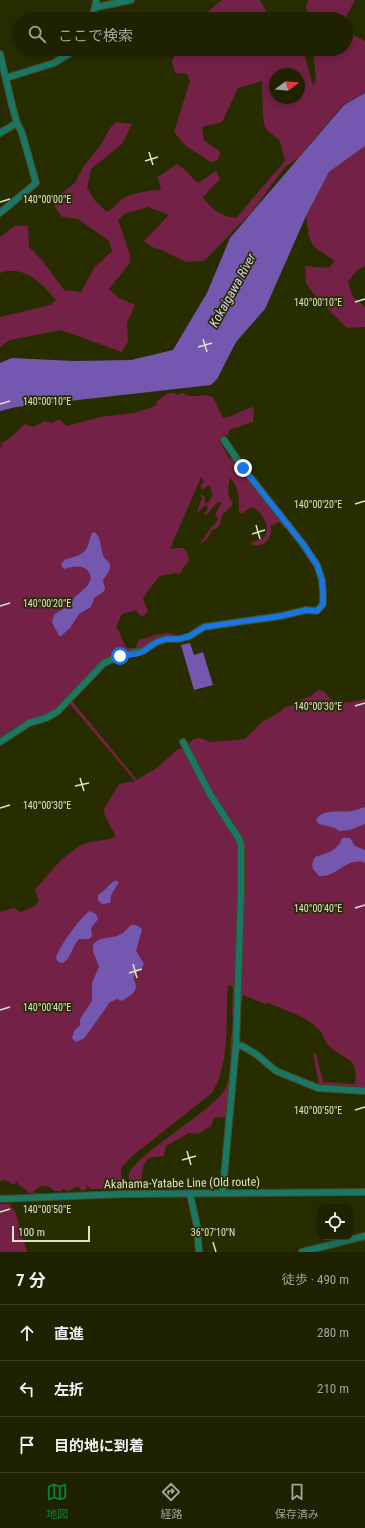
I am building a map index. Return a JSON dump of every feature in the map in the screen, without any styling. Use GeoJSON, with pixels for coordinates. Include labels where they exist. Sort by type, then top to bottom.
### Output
{"type":"FeatureCollection","features":[{"type":"Feature","properties":{"kind":"street"},"geometry":{"type":"LineString","coordinates":[[93,12],[96,7],[96,0]]}},
{"type":"Feature","properties":{"kind":"street"},"geometry":{"type":"LineString","coordinates":[[96,7],[131,0]]}},
{"type":"Feature","properties":{"kind":"street"},"geometry":{"type":"LineString","coordinates":[[0,54],[17,123],[22,133],[36,183],[0,213]]}},
{"type":"Feature","properties":{"kind":"street"},"geometry":{"type":"LineString","coordinates":[[6,78],[54,63],[66,56]]}},
{"type":"Feature","properties":{"kind":"street"},"geometry":{"type":"LineString","coordinates":[[0,133],[17,123]]}},
{"type":"Feature","properties":{"kind":"street"},"geometry":{"type":"LineString","coordinates":[[0,742],[29,723],[46,718],[57,712],[104,663],[111,659],[143,652],[155,643],[166,639],[179,639],[190,636],[204,627],[281,616],[306,610],[317,611],[323,604],[322,580],[317,565],[303,544],[243,468],[224,440]]}},
{"type":"Feature","properties":{"kind":"street"},"geometry":{"type":"LineString","coordinates":[[183,742],[210,794],[241,844],[241,894],[236,1045],[223,1188],[224,1193]]}},
{"type":"Feature","properties":{"kind":"street"},"geometry":{"type":"LineString","coordinates":[[236,1045],[242,1046],[256,1054],[280,1073],[318,1088],[365,1091]]}},
{"type":"Feature","properties":{"kind":"street","name":"Akahama-Yatabe Line (Old route)"},"geometry":{"type":"LineString","coordinates":[[0,1199],[124,1194],[365,1192]]}},
{"type":"Feature","properties":{"kind":"street"},"geometry":{"type":"LineString","coordinates":[[190,1194],[197,1226],[199,1252]]}},
{"type":"Feature","properties":{"kind":"street"},"geometry":{"type":"LineString","coordinates":[[302,1252],[365,1236]]}},
{"type":"Feature","properties":{"kind":"shaded area"},"geometry":{"type":"Polygon","coordinates":[[[222,0],[260,0],[266,12],[207,12],[222,0]]]}},
{"type":"Feature","properties":{"kind":"shaded area"},"geometry":{"type":"Polygon","coordinates":[[[308,0],[355,0],[349,12],[308,12],[306,6],[308,0]]]}},
{"type":"Feature","properties":{"kind":"shaded area"},"geometry":{"type":"Polygon","coordinates":[[[353,35],[365,41],[365,93],[343,105],[299,157],[284,168],[251,213],[204,261],[186,262],[152,247],[144,241],[169,215],[148,207],[124,214],[118,220],[129,252],[130,263],[109,289],[119,298],[135,305],[127,323],[128,341],[122,352],[61,330],[10,340],[0,347],[0,317],[50,305],[56,300],[45,288],[25,273],[9,271],[0,273],[0,237],[15,226],[28,226],[29,247],[42,260],[64,290],[81,292],[94,268],[112,251],[109,241],[78,219],[62,217],[54,206],[58,196],[75,183],[83,167],[102,143],[110,128],[116,122],[132,124],[122,144],[91,169],[87,188],[96,202],[107,212],[121,200],[130,195],[146,191],[161,190],[158,177],[177,164],[198,183],[216,171],[220,179],[203,197],[217,212],[236,218],[285,161],[280,141],[265,128],[263,116],[262,81],[238,88],[222,122],[202,127],[204,140],[220,152],[218,160],[211,162],[186,146],[174,132],[190,81],[187,74],[175,73],[172,61],[174,56],[305,56],[313,86],[316,80],[314,56],[353,56],[353,35]]]}},
{"type":"Feature","properties":{"kind":"shaded area"},"geometry":{"type":"Polygon","coordinates":[[[365,146],[365,266],[356,271],[348,282],[353,297],[365,307],[365,327],[347,328],[317,298],[306,283],[305,266],[329,268],[335,261],[314,247],[309,237],[306,216],[329,172],[365,146]]]}},
{"type":"Feature","properties":{"kind":"shaded area"},"geometry":{"type":"Polygon","coordinates":[[[169,393],[174,393],[177,395],[183,393],[191,396],[205,395],[213,397],[223,418],[249,408],[254,408],[253,422],[229,430],[228,436],[225,435],[219,440],[229,458],[233,459],[287,528],[286,529],[279,522],[271,526],[267,541],[261,545],[253,545],[251,543],[265,536],[267,532],[266,524],[262,515],[252,507],[241,514],[239,511],[237,489],[230,478],[228,492],[232,506],[222,515],[221,523],[218,527],[212,530],[207,539],[199,545],[216,523],[218,518],[215,516],[221,504],[221,502],[217,503],[206,515],[204,514],[208,509],[207,505],[204,506],[198,513],[197,511],[202,499],[200,495],[203,495],[205,498],[205,504],[212,496],[212,491],[209,485],[202,490],[200,487],[204,481],[201,477],[170,549],[183,548],[188,554],[189,561],[184,566],[180,574],[176,573],[160,576],[153,584],[143,599],[148,611],[146,614],[143,616],[139,615],[136,610],[122,614],[116,627],[127,648],[135,648],[139,640],[156,635],[170,633],[174,634],[175,636],[159,638],[137,651],[111,655],[97,665],[68,696],[137,780],[158,767],[178,749],[183,749],[188,760],[194,757],[188,744],[194,739],[200,738],[210,742],[245,739],[262,722],[280,712],[285,707],[294,705],[302,699],[309,697],[318,690],[324,691],[332,699],[341,702],[365,699],[365,1088],[319,1085],[313,1053],[316,1054],[323,1082],[355,1084],[356,1075],[353,1064],[350,1060],[329,1046],[321,1032],[310,1022],[289,1011],[268,1003],[265,1004],[243,995],[240,1008],[234,1016],[232,1015],[233,987],[228,985],[225,1054],[218,1081],[212,1093],[131,1157],[121,1168],[121,1181],[110,1189],[91,1189],[86,1185],[87,1189],[82,1191],[78,1186],[69,1191],[63,1189],[61,1191],[54,1191],[50,1187],[41,1186],[34,1191],[34,1193],[29,1193],[19,1185],[16,1180],[16,1183],[13,1185],[9,1181],[3,1180],[0,1182],[0,912],[14,908],[20,912],[35,906],[39,901],[35,890],[67,855],[82,845],[114,837],[115,835],[105,816],[104,809],[119,784],[135,781],[65,698],[63,703],[55,710],[13,728],[0,738],[0,447],[3,445],[0,444],[11,437],[25,424],[33,427],[45,421],[52,423],[59,419],[67,426],[100,417],[134,413],[155,406],[158,400],[169,393]]]}},
{"type":"Feature","properties":{"kind":"shaded area"},"geometry":{"type":"Polygon","coordinates":[[[233,1026],[235,1041],[228,1114],[226,1117],[214,1118],[211,1126],[198,1134],[189,1133],[166,1146],[164,1156],[149,1158],[143,1169],[141,1190],[138,1189],[130,1183],[129,1180],[129,1174],[133,1167],[153,1149],[202,1112],[225,1090],[230,1072],[233,1026]]]}},
{"type":"Feature","properties":{"kind":"shaded area"},"geometry":{"type":"Polygon","coordinates":[[[0,1204],[9,1204],[15,1211],[27,1252],[0,1252],[0,1204]]]}},
{"type":"Feature","properties":{"kind":"water","name":"Kokaigawa River"},"geometry":{"type":"Polygon","coordinates":[[[365,93],[365,146],[329,172],[306,216],[265,309],[236,342],[217,379],[211,385],[16,407],[0,411],[0,363],[12,358],[74,361],[131,360],[173,350],[207,293],[230,238],[344,105],[365,93]]]}},
{"type":"Feature","properties":{"kind":"water"},"geometry":{"type":"Polygon","coordinates":[[[94,532],[100,539],[104,557],[110,564],[109,571],[103,580],[105,589],[94,598],[91,607],[79,614],[70,628],[59,636],[52,622],[54,615],[70,605],[75,597],[87,586],[91,579],[88,571],[83,567],[70,567],[64,569],[61,565],[64,560],[78,556],[84,552],[89,544],[92,533],[94,532]]]}},
{"type":"Feature","properties":{"kind":"water"},"geometry":{"type":"Polygon","coordinates":[[[190,643],[194,655],[203,652],[213,685],[194,690],[181,645],[190,643]]]}},
{"type":"Feature","properties":{"kind":"water"},"geometry":{"type":"Polygon","coordinates":[[[365,807],[365,824],[350,830],[339,831],[335,828],[319,824],[316,820],[319,816],[327,812],[352,811],[365,807]]]}},
{"type":"Feature","properties":{"kind":"water"},"geometry":{"type":"Polygon","coordinates":[[[342,838],[350,838],[355,846],[365,850],[365,863],[353,862],[331,874],[319,876],[313,869],[312,864],[315,857],[335,849],[342,838]]]}},
{"type":"Feature","properties":{"kind":"water"},"geometry":{"type":"Polygon","coordinates":[[[114,881],[119,882],[111,895],[110,903],[102,904],[98,900],[98,895],[114,881]]]}},
{"type":"Feature","properties":{"kind":"water"},"geometry":{"type":"Polygon","coordinates":[[[90,911],[96,914],[98,919],[91,928],[92,936],[89,939],[79,939],[66,961],[63,963],[58,962],[56,958],[65,940],[81,919],[90,911]]]}},
{"type":"Feature","properties":{"kind":"water"},"geometry":{"type":"Polygon","coordinates":[[[131,925],[140,927],[142,930],[136,951],[144,964],[134,976],[136,989],[122,1001],[117,999],[110,1002],[86,1036],[76,1042],[72,1038],[74,1031],[80,1025],[80,1019],[92,1001],[92,983],[99,967],[93,951],[93,945],[98,940],[121,934],[131,925]]]}},
{"type":"Feature","properties":{"kind":"route"},"geometry":{"type":"LineString","coordinates":[[120,656],[143,652],[155,643],[166,639],[179,639],[190,636],[204,627],[281,616],[306,610],[317,611],[323,604],[322,580],[317,565],[303,544],[243,468]]}}]}
